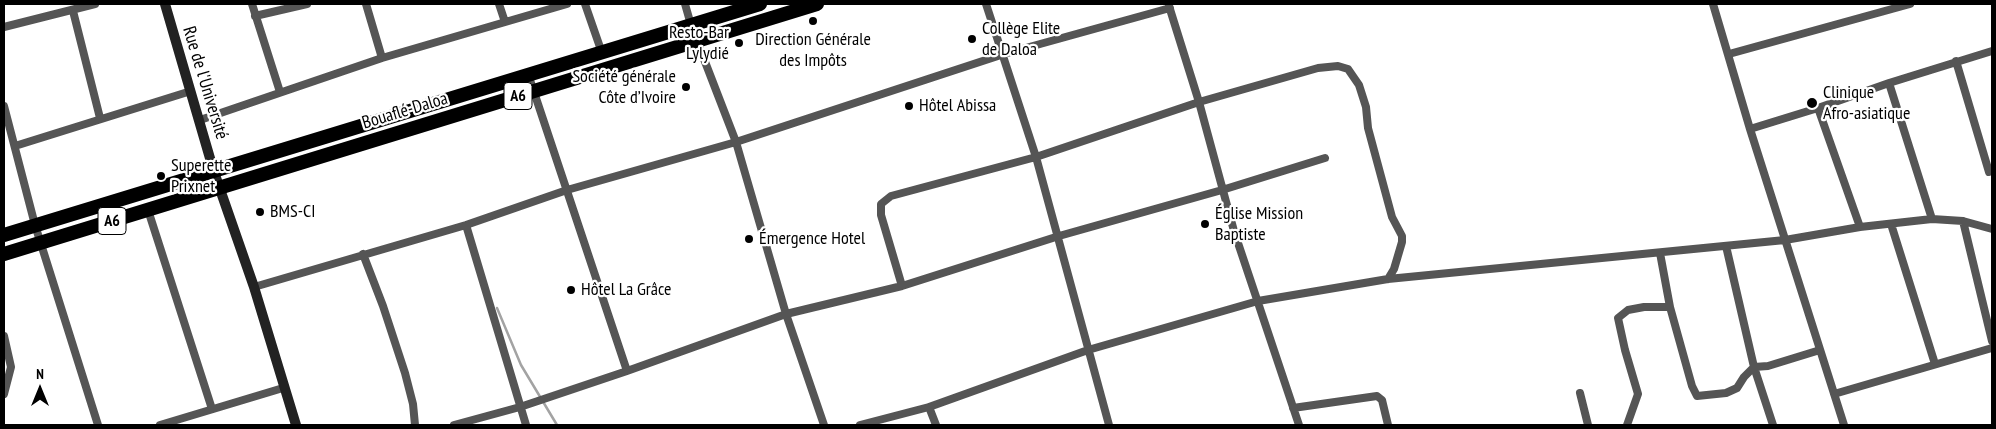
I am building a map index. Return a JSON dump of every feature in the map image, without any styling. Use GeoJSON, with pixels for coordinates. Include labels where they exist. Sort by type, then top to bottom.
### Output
{"type":"FeatureCollection","features":[{"type":"Feature","properties":{"kind":"highway","name":"Bouaflé-Daloa"},"geometry":{"type":"LineString","coordinates":[[4,254],[408,128],[534,92],[817,4]]}},
{"type":"Feature","properties":{"kind":"highway","name":"Bouaflé-Daloa"},"geometry":{"type":"LineString","coordinates":[[4,235],[602,53],[753,5]]}},
{"type":"Feature","properties":{"kind":"street"},"geometry":{"type":"LineString","coordinates":[[4,26],[95,4]]}},
{"type":"Feature","properties":{"kind":"street","name":"Rue de l'Université"},"geometry":{"type":"LineString","coordinates":[[164,4],[214,172],[254,287],[283,388],[296,425]]}},
{"type":"Feature","properties":{"kind":"street"},"geometry":{"type":"LineString","coordinates":[[252,4],[280,92]]}},
{"type":"Feature","properties":{"kind":"street"},"geometry":{"type":"LineString","coordinates":[[255,16],[307,4]]}},
{"type":"Feature","properties":{"kind":"street"},"geometry":{"type":"LineString","coordinates":[[366,4],[382,58]]}},
{"type":"Feature","properties":{"kind":"street"},"geometry":{"type":"LineString","coordinates":[[499,4],[505,22]]}},
{"type":"Feature","properties":{"kind":"street"},"geometry":{"type":"LineString","coordinates":[[200,120],[382,58],[566,4]]}},
{"type":"Feature","properties":{"kind":"street"},"geometry":{"type":"LineString","coordinates":[[585,4],[602,53]]}},
{"type":"Feature","properties":{"kind":"street"},"geometry":{"type":"LineString","coordinates":[[685,4],[691,24]]}},
{"type":"Feature","properties":{"kind":"street"},"geometry":{"type":"LineString","coordinates":[[986,4],[1004,54],[1036,157],[1109,425]]}},
{"type":"Feature","properties":{"kind":"street"},"geometry":{"type":"LineString","coordinates":[[1713,4],[1750,129],[1844,425]]}},
{"type":"Feature","properties":{"kind":"street"},"geometry":{"type":"LineString","coordinates":[[1729,54],[1910,4]]}},
{"type":"Feature","properties":{"kind":"street"},"geometry":{"type":"LineString","coordinates":[[254,287],[363,254],[466,226],[567,190],[736,142],[1004,54],[1169,6],[1199,102],[1222,190],[1299,425]]}},
{"type":"Feature","properties":{"kind":"street"},"geometry":{"type":"LineString","coordinates":[[73,10],[100,118]]}},
{"type":"Feature","properties":{"kind":"street"},"geometry":{"type":"LineString","coordinates":[[697,41],[736,142],[786,314],[824,425]]}},
{"type":"Feature","properties":{"kind":"street"},"geometry":{"type":"LineString","coordinates":[[1750,129],[1956,61],[1992,51]]}},
{"type":"Feature","properties":{"kind":"street"},"geometry":{"type":"LineString","coordinates":[[1956,61],[1989,172]]}},
{"type":"Feature","properties":{"kind":"street"},"geometry":{"type":"LineString","coordinates":[[902,286],[881,215],[881,204],[891,196],[1036,157],[1199,102],[1318,68],[1338,66],[1348,69],[1358,85],[1366,107],[1368,128],[1392,218],[1402,236],[1394,269],[1388,279]]}},
{"type":"Feature","properties":{"kind":"street"},"geometry":{"type":"LineString","coordinates":[[528,74],[627,371]]}},
{"type":"Feature","properties":{"kind":"street"},"geometry":{"type":"LineString","coordinates":[[1890,83],[1932,219]]}},
{"type":"Feature","properties":{"kind":"street"},"geometry":{"type":"LineString","coordinates":[[15,146],[191,91]]}},
{"type":"Feature","properties":{"kind":"street"},"geometry":{"type":"LineString","coordinates":[[4,106],[35,226],[98,425]]}},
{"type":"Feature","properties":{"kind":"street"},"geometry":{"type":"LineString","coordinates":[[1818,108],[1860,227]]}},
{"type":"Feature","properties":{"kind":"street"},"geometry":{"type":"LineString","coordinates":[[454,425],[520,407],[786,314],[902,286],[1059,236],[1222,190],[1325,158]]}},
{"type":"Feature","properties":{"kind":"street"},"geometry":{"type":"LineString","coordinates":[[148,210],[212,409]]}},
{"type":"Feature","properties":{"kind":"street"},"geometry":{"type":"LineString","coordinates":[[860,425],[929,407],[1088,350],[1258,301],[1388,279],[1785,240],[1860,227],[1932,219],[1963,221],[1992,229]]}},
{"type":"Feature","properties":{"kind":"street"},"geometry":{"type":"LineString","coordinates":[[1963,221],[1992,341]]}},
{"type":"Feature","properties":{"kind":"street"},"geometry":{"type":"LineString","coordinates":[[1891,224],[1935,364]]}},
{"type":"Feature","properties":{"kind":"street"},"geometry":{"type":"LineString","coordinates":[[466,226],[526,425]]}},
{"type":"Feature","properties":{"kind":"street"},"geometry":{"type":"LineString","coordinates":[[1726,246],[1754,368],[1773,425]]}},
{"type":"Feature","properties":{"kind":"street"},"geometry":{"type":"LineString","coordinates":[[1660,253],[1670,306],[1692,386],[1697,396],[1726,393],[1737,388],[1754,368],[1768,366],[1820,350]]}},
{"type":"Feature","properties":{"kind":"street"},"geometry":{"type":"LineString","coordinates":[[363,254],[406,373],[413,404],[415,425]]}},
{"type":"Feature","properties":{"kind":"street"},"geometry":{"type":"LineString","coordinates":[[1627,425],[1638,394],[1618,318],[1628,310],[1670,306]]}},
{"type":"Feature","properties":{"kind":"street"},"geometry":{"type":"LineString","coordinates":[[4,336],[11,367],[4,394]]}},
{"type":"Feature","properties":{"kind":"street"},"geometry":{"type":"LineString","coordinates":[[1834,394],[1992,348]]}},
{"type":"Feature","properties":{"kind":"street"},"geometry":{"type":"LineString","coordinates":[[160,425],[283,388]]}},
{"type":"Feature","properties":{"kind":"street"},"geometry":{"type":"LineString","coordinates":[[1580,393],[1588,425]]}},
{"type":"Feature","properties":{"kind":"street"},"geometry":{"type":"LineString","coordinates":[[1293,408],[1377,396],[1382,400],[1388,425]]}},
{"type":"Feature","properties":{"kind":"street"},"geometry":{"type":"LineString","coordinates":[[929,407],[936,425]]}},
{"type":"Feature","properties":{"kind":"waterway"},"geometry":{"type":"LineString","coordinates":[[497,308],[521,365],[557,425]]}},
{"type":"Feature","properties":{"kind":"place","name":"Direction Générale des Impôts"},"geometry":{"type":"Point","coordinates":[813,21]}},
{"type":"Feature","properties":{"kind":"place","name":"Collège Elite de Daloa"},"geometry":{"type":"Point","coordinates":[972,39]}},
{"type":"Feature","properties":{"kind":"place","name":"Resto-Bar Lylydié"},"geometry":{"type":"Point","coordinates":[739,43]}},
{"type":"Feature","properties":{"kind":"place","name":"Société générale Côte d’Ivoire"},"geometry":{"type":"Point","coordinates":[686,87]}},
{"type":"Feature","properties":{"kind":"place","name":"Clinique Afro-asiatique"},"geometry":{"type":"Point","coordinates":[1812,103]}},
{"type":"Feature","properties":{"kind":"place","name":"Hôtel Abissa"},"geometry":{"type":"Point","coordinates":[909,106]}},
{"type":"Feature","properties":{"kind":"place","name":"Superette Prixnet"},"geometry":{"type":"Point","coordinates":[161,176]}},
{"type":"Feature","properties":{"kind":"place","name":"BMS-CI"},"geometry":{"type":"Point","coordinates":[260,212]}},
{"type":"Feature","properties":{"kind":"place","name":"Église Mission Baptiste"},"geometry":{"type":"Point","coordinates":[1205,224]}},
{"type":"Feature","properties":{"kind":"place","name":"Émergence Hotel"},"geometry":{"type":"Point","coordinates":[749,239]}},
{"type":"Feature","properties":{"kind":"place","name":"Hôtel La Grâce"},"geometry":{"type":"Point","coordinates":[571,290]}}]}
